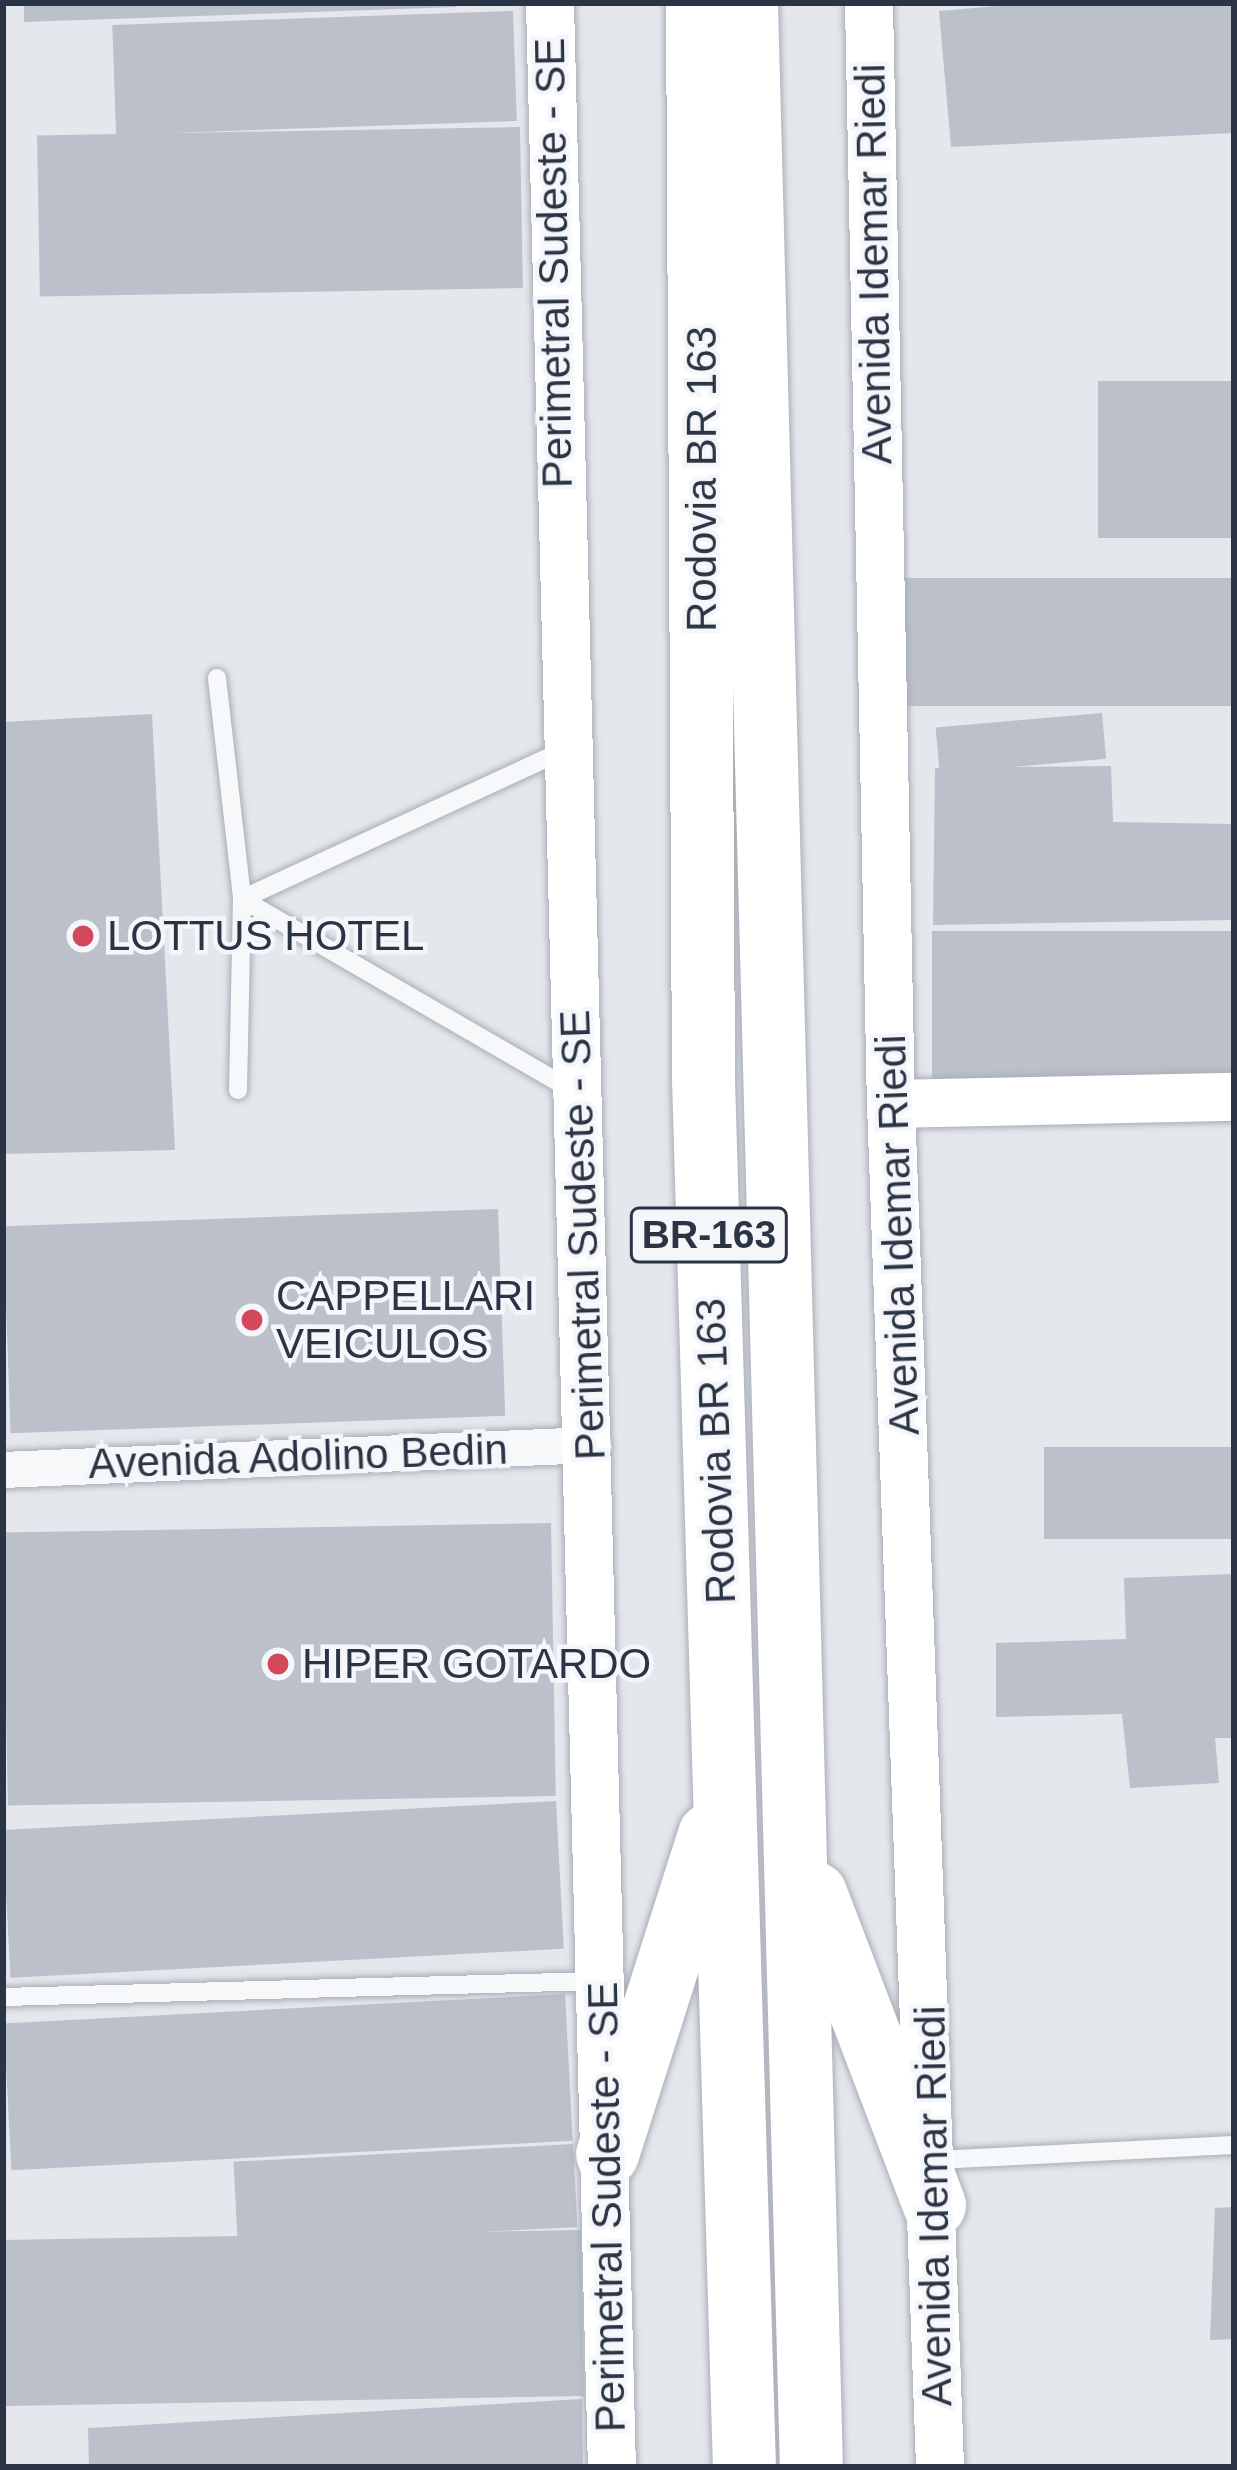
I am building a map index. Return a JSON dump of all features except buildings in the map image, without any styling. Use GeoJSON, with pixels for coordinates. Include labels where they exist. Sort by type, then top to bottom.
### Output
{"type":"FeatureCollection","features":[{"type":"Feature","properties":{"kind":"highway","name":"Rodovia BR 163"},"geometry":{"type":"LineString","coordinates":[[730,14],[703,1078],[728,1768],[744,2467]]}},
{"type":"Feature","properties":{"kind":"highway","name":"Rodovia BR 163"},"geometry":{"type":"LineString","coordinates":[[730,14],[798,1847],[811,2467]]}},
{"type":"Feature","properties":{"kind":"highway"},"geometry":{"type":"LineString","coordinates":[[608,2154],[728,1768]]}},
{"type":"Feature","properties":{"kind":"highway"},"geometry":{"type":"LineString","coordinates":[[798,1847],[935,2182]]}},
{"type":"Feature","properties":{"kind":"street","name":"Perimetral Sudeste - SE"},"geometry":{"type":"LineString","coordinates":[[550,3],[562,751],[593,1445],[612,2467]]}},
{"type":"Feature","properties":{"kind":"street","name":"Avenida Idemar Riedi"},"geometry":{"type":"LineString","coordinates":[[868,3],[891,1104],[935,2182],[940,2467]]}},
{"type":"Feature","properties":{"kind":"street"},"geometry":{"type":"LineString","coordinates":[[891,1104],[1234,1096]]}},
{"type":"Feature","properties":{"kind":"street","name":"Avenida Adolino Bedin"},"geometry":{"type":"LineString","coordinates":[[3,1470],[593,1445]]}},
{"type":"Feature","properties":{"kind":"lane"},"geometry":{"type":"LineString","coordinates":[[217,678],[242,898],[238,1090]]}},
{"type":"Feature","properties":{"kind":"lane"},"geometry":{"type":"LineString","coordinates":[[242,898],[562,751]]}},
{"type":"Feature","properties":{"kind":"lane"},"geometry":{"type":"LineString","coordinates":[[242,898],[578,1094]]}},
{"type":"Feature","properties":{"kind":"lane"},"geometry":{"type":"LineString","coordinates":[[3,1997],[604,1981]]}},
{"type":"Feature","properties":{"kind":"lane"},"geometry":{"type":"LineString","coordinates":[[935,2182],[1234,2145]]}},
{"type":"Feature","properties":{"kind":"place","name":"LOTTUS HOTEL"},"geometry":{"type":"Point","coordinates":[83,936]}},
{"type":"Feature","properties":{"kind":"place","name":"CAPPELLARI VEICULOS"},"geometry":{"type":"Point","coordinates":[252,1320]}},
{"type":"Feature","properties":{"kind":"place","name":"HIPER GOTARDO"},"geometry":{"type":"Point","coordinates":[278,1664]}}]}
